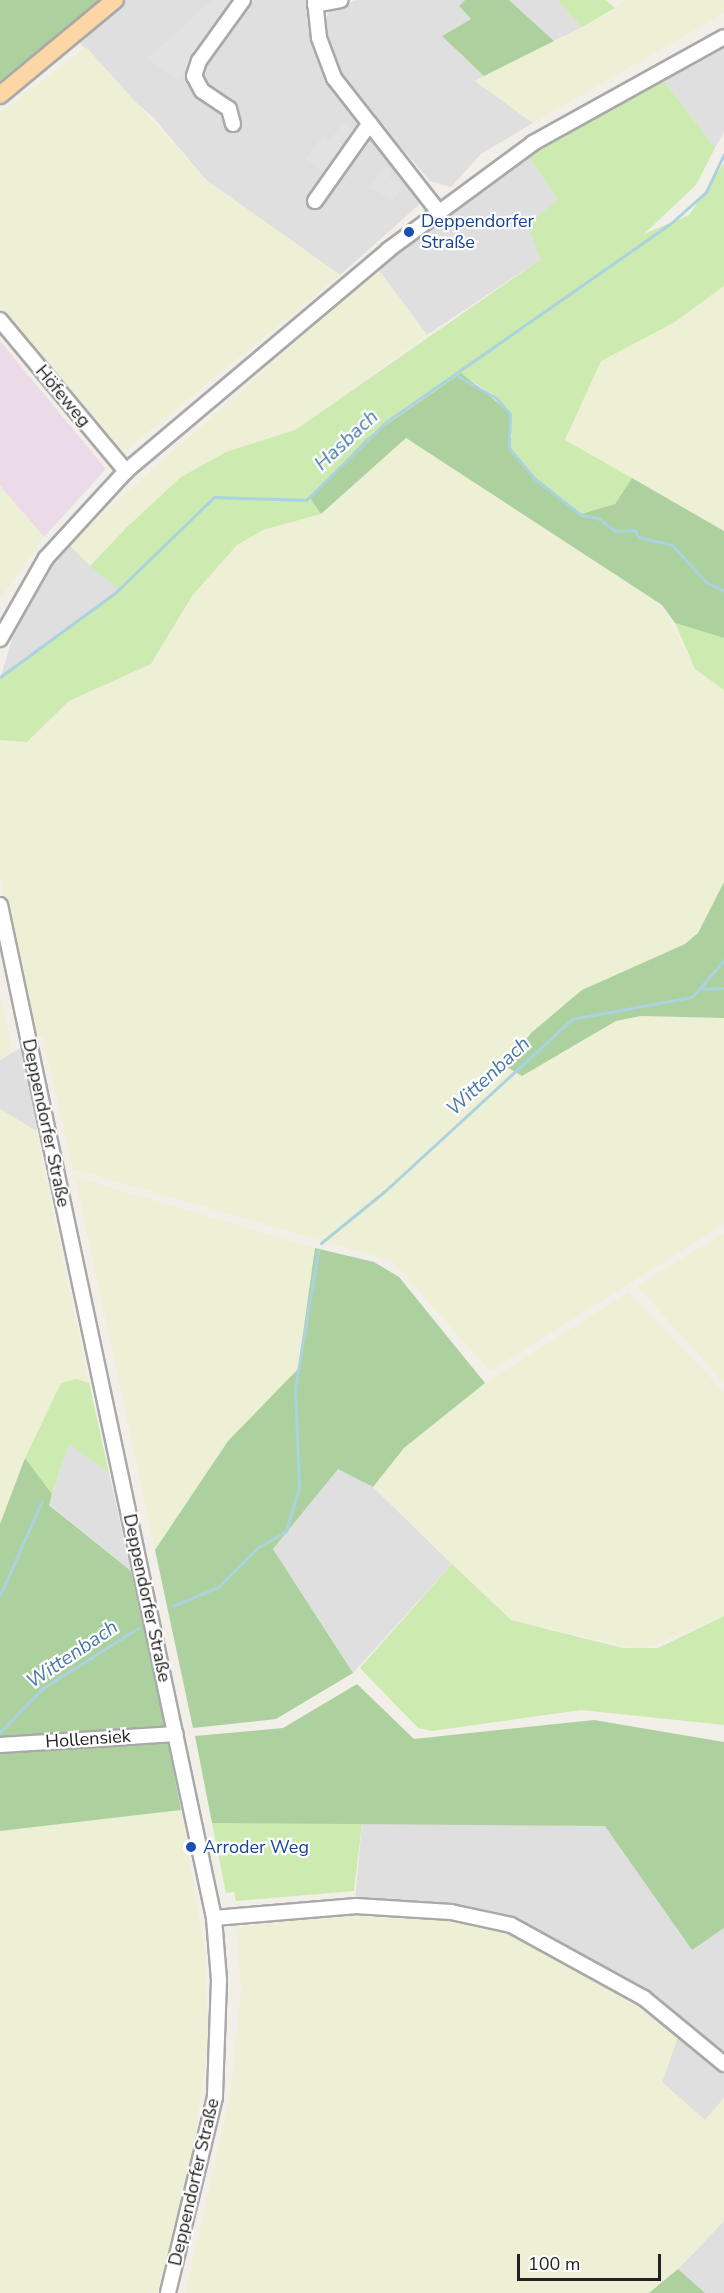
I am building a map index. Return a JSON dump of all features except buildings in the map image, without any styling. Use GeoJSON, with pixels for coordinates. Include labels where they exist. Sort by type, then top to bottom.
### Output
{"type":"FeatureCollection","features":[{"type":"Feature","properties":{"kind":"main road"},"geometry":{"type":"LineString","coordinates":[[0,95],[115,0]]}},
{"type":"Feature","properties":{"kind":"street"},"geometry":{"type":"LineString","coordinates":[[233,124],[229,109],[202,90],[194,76],[243,0]]}},
{"type":"Feature","properties":{"kind":"street"},"geometry":{"type":"LineString","coordinates":[[341,0],[315,2],[327,64],[437,210]]}},
{"type":"Feature","properties":{"kind":"street"},"geometry":{"type":"LineString","coordinates":[[0,639],[46,558],[126,471],[437,210],[533,143],[724,37]]}},
{"type":"Feature","properties":{"kind":"street"},"geometry":{"type":"LineString","coordinates":[[315,201],[370,123]]}},
{"type":"Feature","properties":{"kind":"street","name":"Höfeweg"},"geometry":{"type":"LineString","coordinates":[[0,320],[126,471]]}},
{"type":"Feature","properties":{"kind":"street","name":"Deppendorfer Straße"},"geometry":{"type":"LineString","coordinates":[[0,905],[214,1918],[219,1980],[215,2097],[168,2293]]}},
{"type":"Feature","properties":{"kind":"street","name":"Hollensiek"},"geometry":{"type":"LineString","coordinates":[[0,1745],[176,1734]]}},
{"type":"Feature","properties":{"kind":"street"},"geometry":{"type":"LineString","coordinates":[[214,1918],[356,1906],[451,1912],[511,1925],[644,1998],[724,2064]]}},
{"type":"Feature","properties":{"kind":"shaded area"},"geometry":{"type":"Polygon","coordinates":[[[99,0],[306,0],[312,47],[326,81],[422,202],[340,275],[206,180],[154,118],[114,84],[67,27],[99,0]]]}},
{"type":"Feature","properties":{"kind":"shaded area"},"geometry":{"type":"Polygon","coordinates":[[[212,0],[235,0],[178,80],[147,59],[212,0]]]}},
{"type":"Feature","properties":{"kind":"shaded area"},"geometry":{"type":"Polygon","coordinates":[[[357,0],[465,0],[459,6],[471,19],[442,36],[484,76],[475,81],[533,123],[481,154],[451,187],[430,181],[350,88],[332,59],[325,19],[331,9],[357,0]]]}},
{"type":"Feature","properties":{"kind":"shaded area"},"geometry":{"type":"Polygon","coordinates":[[[509,0],[557,0],[582,27],[554,41],[509,0]]]}},
{"type":"Feature","properties":{"kind":"shaded area"},"geometry":{"type":"Polygon","coordinates":[[[724,44],[724,132],[715,148],[664,81],[724,44]]]}},
{"type":"Feature","properties":{"kind":"shaded area"},"geometry":{"type":"Polygon","coordinates":[[[343,123],[357,133],[350,143],[343,138],[339,142],[347,148],[328,175],[306,159],[323,135],[330,140],[343,123]]]}},
{"type":"Feature","properties":{"kind":"shaded area"},"geometry":{"type":"Polygon","coordinates":[[[528,156],[558,200],[541,259],[427,335],[378,269],[440,217],[528,156]]]}},
{"type":"Feature","properties":{"kind":"shaded area"},"geometry":{"type":"Polygon","coordinates":[[[385,166],[392,171],[389,177],[402,186],[393,200],[370,188],[385,166]]]}},
{"type":"Feature","properties":{"kind":"shaded area"},"geometry":{"type":"Polygon","coordinates":[[[0,341],[106,469],[44,537],[0,486],[0,341]]]}},
{"type":"Feature","properties":{"kind":"shaded area"},"geometry":{"type":"Polygon","coordinates":[[[69,544],[121,590],[0,679],[18,619],[41,574],[69,544]]]}},
{"type":"Feature","properties":{"kind":"shaded area"},"geometry":{"type":"Polygon","coordinates":[[[22,1047],[39,1121],[36,1131],[0,1109],[0,1060],[22,1047]]]}},
{"type":"Feature","properties":{"kind":"shaded area"},"geometry":{"type":"Polygon","coordinates":[[[69,1443],[109,1473],[131,1571],[49,1504],[69,1443]]]}},
{"type":"Feature","properties":{"kind":"shaded area"},"geometry":{"type":"Polygon","coordinates":[[[338,1468],[373,1487],[452,1564],[353,1673],[273,1549],[338,1468]]]}},
{"type":"Feature","properties":{"kind":"shaded area"},"geometry":{"type":"Polygon","coordinates":[[[362,1823],[606,1826],[692,1950],[724,1928],[724,2057],[647,1992],[548,1935],[452,1906],[355,1901],[362,1823]]]}},
{"type":"Feature","properties":{"kind":"shaded area"},"geometry":{"type":"Polygon","coordinates":[[[679,2034],[724,2075],[724,2098],[705,2121],[662,2082],[679,2034]]]}},
{"type":"Feature","properties":{"kind":"shaded area"},"geometry":{"type":"Polygon","coordinates":[[[724,2221],[724,2293],[705,2293],[678,2269],[724,2221]]]}},
{"type":"Feature","properties":{"kind":"green space"},"geometry":{"type":"Polygon","coordinates":[[[0,0],[99,0],[0,81],[0,0]]]}},
{"type":"Feature","properties":{"kind":"green space"},"geometry":{"type":"Polygon","coordinates":[[[465,0],[509,0],[554,41],[484,76],[442,36],[471,19],[459,6],[465,0]]]}},
{"type":"Feature","properties":{"kind":"green space"},"geometry":{"type":"Polygon","coordinates":[[[557,0],[606,0],[615,8],[582,27],[557,0]]]}},
{"type":"Feature","properties":{"kind":"green space"},"geometry":{"type":"Polygon","coordinates":[[[625,0],[724,0],[724,13],[533,123],[475,81],[606,15],[625,0]]]}},
{"type":"Feature","properties":{"kind":"green space"},"geometry":{"type":"Polygon","coordinates":[[[86,47],[206,180],[340,275],[124,452],[0,306],[0,113],[86,47]]]}},
{"type":"Feature","properties":{"kind":"green space"},"geometry":{"type":"Polygon","coordinates":[[[664,81],[715,148],[696,185],[644,234],[689,215],[724,163],[724,286],[675,322],[601,361],[565,440],[632,478],[615,504],[581,514],[535,478],[509,447],[512,435],[497,397],[460,374],[366,439],[310,498],[321,514],[263,530],[237,545],[192,596],[151,664],[69,701],[27,742],[0,740],[0,679],[120,590],[90,566],[126,528],[181,477],[226,452],[295,430],[541,259],[527,224],[558,200],[528,156],[664,81]]]}},
{"type":"Feature","properties":{"kind":"green space"},"geometry":{"type":"Polygon","coordinates":[[[378,269],[427,335],[295,430],[226,452],[181,477],[90,566],[69,544],[378,269]]]}},
{"type":"Feature","properties":{"kind":"green space"},"geometry":{"type":"Polygon","coordinates":[[[724,286],[724,531],[565,440],[601,361],[675,322],[724,286]]]}},
{"type":"Feature","properties":{"kind":"green space"},"geometry":{"type":"Polygon","coordinates":[[[461,373],[511,413],[509,447],[526,470],[581,514],[615,504],[632,478],[724,531],[724,638],[675,623],[662,605],[406,438],[321,514],[310,498],[366,439],[461,373]]]}},
{"type":"Feature","properties":{"kind":"green space"},"geometry":{"type":"Polygon","coordinates":[[[406,438],[662,605],[695,669],[724,690],[724,882],[698,933],[685,944],[582,990],[558,1057],[616,1021],[641,1016],[724,1018],[724,1224],[490,1371],[392,1261],[73,1169],[42,1036],[34,1037],[0,877],[0,740],[27,741],[69,701],[151,664],[192,596],[237,545],[263,530],[321,514],[406,438]]]}},
{"type":"Feature","properties":{"kind":"green space"},"geometry":{"type":"Polygon","coordinates":[[[0,486],[44,537],[0,599],[0,486]]]}},
{"type":"Feature","properties":{"kind":"green space"},"geometry":{"type":"Polygon","coordinates":[[[675,623],[724,638],[724,690],[695,669],[675,623]]]}},
{"type":"Feature","properties":{"kind":"green space"},"geometry":{"type":"Polygon","coordinates":[[[724,882],[724,1018],[641,1016],[616,1021],[522,1076],[505,1066],[531,1033],[582,990],[685,944],[698,933],[724,882]]]}},
{"type":"Feature","properties":{"kind":"green space"},"geometry":{"type":"Polygon","coordinates":[[[0,994],[12,1049],[0,1060],[0,994]]]}},
{"type":"Feature","properties":{"kind":"green space"},"geometry":{"type":"Polygon","coordinates":[[[0,1109],[36,1131],[89,1383],[77,1379],[25,1458],[0,1524],[0,1109]]]}},
{"type":"Feature","properties":{"kind":"green space"},"geometry":{"type":"Polygon","coordinates":[[[75,1177],[315,1248],[298,1369],[228,1441],[155,1550],[75,1177]]]}},
{"type":"Feature","properties":{"kind":"green space"},"geometry":{"type":"Polygon","coordinates":[[[724,1233],[724,1383],[637,1286],[724,1233]]]}},
{"type":"Feature","properties":{"kind":"green space"},"geometry":{"type":"Polygon","coordinates":[[[315,1248],[374,1262],[399,1277],[485,1383],[404,1448],[373,1487],[338,1469],[273,1549],[353,1673],[276,1719],[193,1728],[155,1550],[228,1441],[298,1369],[315,1248]]]}},
{"type":"Feature","properties":{"kind":"green space"},"geometry":{"type":"Polygon","coordinates":[[[629,1292],[724,1392],[724,1616],[642,1650],[511,1620],[373,1487],[404,1448],[485,1383],[629,1292]]]}},
{"type":"Feature","properties":{"kind":"green space"},"geometry":{"type":"Polygon","coordinates":[[[77,1379],[89,1383],[109,1473],[69,1444],[52,1494],[25,1458],[61,1383],[77,1379]]]}},
{"type":"Feature","properties":{"kind":"green space"},"geometry":{"type":"Polygon","coordinates":[[[25,1458],[52,1494],[49,1505],[131,1571],[166,1731],[0,1742],[0,1524],[25,1458]]]}},
{"type":"Feature","properties":{"kind":"green space"},"geometry":{"type":"Polygon","coordinates":[[[452,1564],[511,1620],[623,1648],[658,1648],[724,1616],[724,1725],[581,1710],[432,1731],[418,1728],[360,1668],[452,1564]]]}},
{"type":"Feature","properties":{"kind":"green space"},"geometry":{"type":"Polygon","coordinates":[[[357,1684],[414,1739],[594,1720],[724,1742],[724,1928],[692,1950],[605,1826],[212,1823],[195,1736],[283,1728],[357,1684]]]}},
{"type":"Feature","properties":{"kind":"green space"},"geometry":{"type":"Polygon","coordinates":[[[167,1738],[181,1810],[0,1831],[0,1748],[167,1738]]]}},
{"type":"Feature","properties":{"kind":"green space"},"geometry":{"type":"Polygon","coordinates":[[[181,1810],[206,1957],[208,2043],[192,2159],[157,2293],[0,2293],[0,1831],[181,1810]]]}},
{"type":"Feature","properties":{"kind":"green space"},"geometry":{"type":"Polygon","coordinates":[[[212,1823],[362,1823],[354,1891],[236,1901],[234,1892],[226,1893],[212,1823]]]}},
{"type":"Feature","properties":{"kind":"green space"},"geometry":{"type":"Polygon","coordinates":[[[355,1914],[450,1920],[508,1934],[547,1949],[679,2034],[662,2082],[705,2120],[724,2098],[724,2221],[678,2269],[649,2293],[185,2293],[230,2095],[241,1988],[236,1927],[355,1914]]]}},
{"type":"Feature","properties":{"kind":"green space"},"geometry":{"type":"Polygon","coordinates":[[[678,2269],[705,2293],[649,2293],[678,2269]]]}},
{"type":"Feature","properties":{"kind":"waterway","name":"Hasbach"},"geometry":{"type":"LineString","coordinates":[[0,677],[116,592],[214,497],[306,500],[386,422],[670,224],[706,192],[724,154]]}},
{"type":"Feature","properties":{"kind":"waterway"},"geometry":{"type":"LineString","coordinates":[[458,376],[496,398],[510,414],[509,448],[535,479],[581,515],[598,518],[615,531],[635,530],[638,537],[672,545],[707,583],[724,591]]}},
{"type":"Feature","properties":{"kind":"waterway","name":"Wittenbach"},"geometry":{"type":"LineString","coordinates":[[321,1243],[385,1191],[572,1019],[692,997],[724,960]]}},
{"type":"Feature","properties":{"kind":"waterway","name":"Wittenbach"},"geometry":{"type":"LineString","coordinates":[[703,989],[724,988]]}},
{"type":"Feature","properties":{"kind":"waterway","name":"Wittenbach"},"geometry":{"type":"LineString","coordinates":[[173,1606],[218,1587],[257,1548],[286,1531],[299,1487],[295,1389],[318,1251]]}},
{"type":"Feature","properties":{"kind":"waterway","name":"Wittenbach"},"geometry":{"type":"LineString","coordinates":[[0,1595],[42,1501]]}},
{"type":"Feature","properties":{"kind":"waterway","name":"Wittenbach"},"geometry":{"type":"LineString","coordinates":[[0,1732],[43,1688],[138,1628]]}},
{"type":"Feature","properties":{"kind":"place","name":"Deppendorfer Straße"},"geometry":{"type":"Point","coordinates":[409,232]}},
{"type":"Feature","properties":{"kind":"place","name":"Arroder Weg"},"geometry":{"type":"Point","coordinates":[191,1847]}}]}
